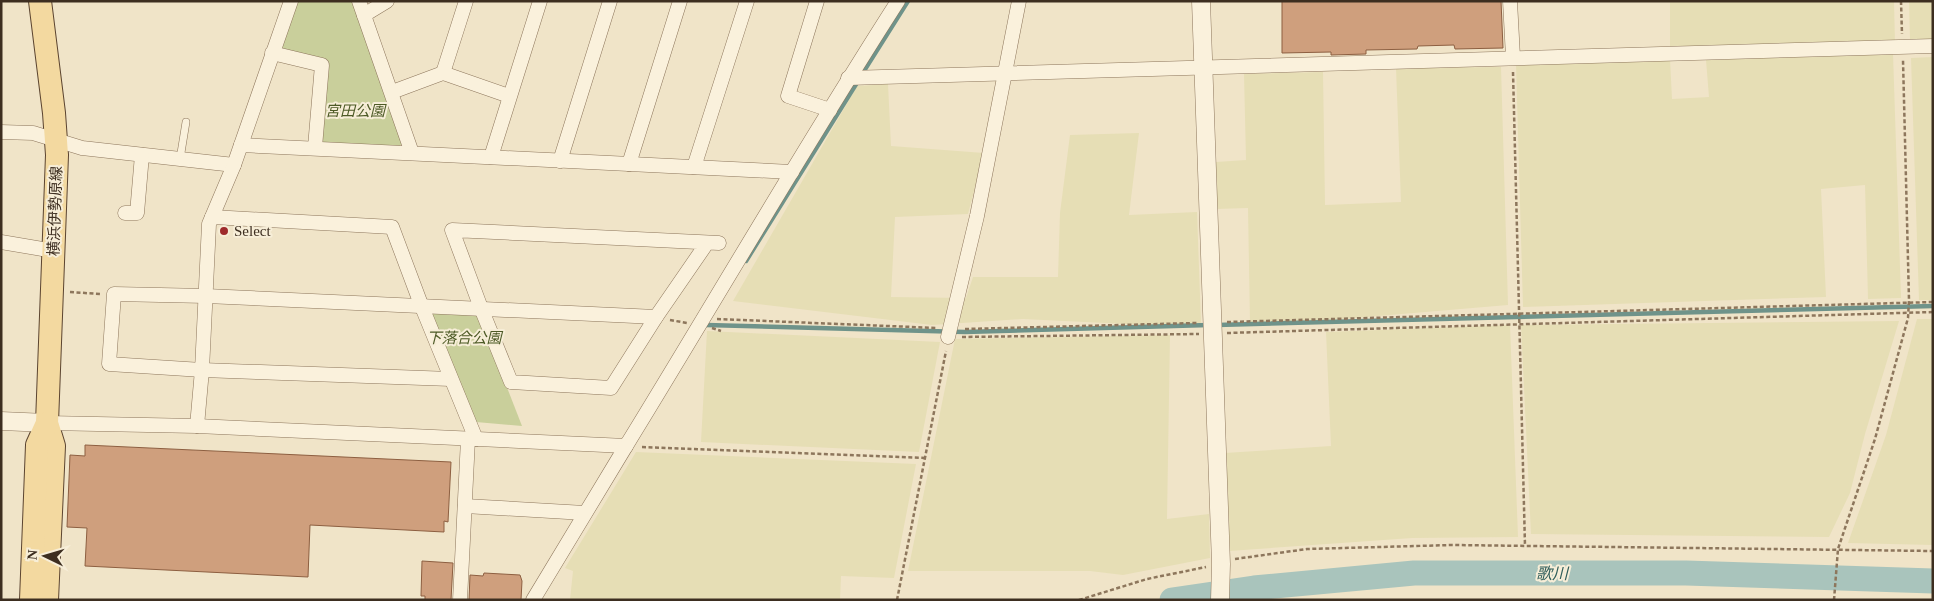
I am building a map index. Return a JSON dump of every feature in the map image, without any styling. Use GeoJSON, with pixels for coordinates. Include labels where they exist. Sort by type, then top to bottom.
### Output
{"type":"FeatureCollection","features":[{"type":"Feature","properties":{"kind":"main road","name":"横浜伊勢原線"},"geometry":{"type":"LineString","coordinates":[[40,1],[53,104],[57,166],[47,423],[54,446],[47,600]]}},
{"type":"Feature","properties":{"kind":"main road","name":"横浜伊勢原線"},"geometry":{"type":"LineString","coordinates":[[31,600],[37,446],[47,423]]}},
{"type":"Feature","properties":{"kind":"street"},"geometry":{"type":"LineString","coordinates":[[197,426],[202,370],[209,224],[242,145],[290,1]]}},
{"type":"Feature","properties":{"kind":"street"},"geometry":{"type":"LineString","coordinates":[[359,1],[412,153]]}},
{"type":"Feature","properties":{"kind":"street"},"geometry":{"type":"LineString","coordinates":[[364,15],[387,1]]}},
{"type":"Feature","properties":{"kind":"street"},"geometry":{"type":"LineString","coordinates":[[443,73],[466,1]]}},
{"type":"Feature","properties":{"kind":"street"},"geometry":{"type":"LineString","coordinates":[[491,157],[540,1]]}},
{"type":"Feature","properties":{"kind":"street"},"geometry":{"type":"LineString","coordinates":[[560,161],[610,1]]}},
{"type":"Feature","properties":{"kind":"street"},"geometry":{"type":"LineString","coordinates":[[629,164],[680,1]]}},
{"type":"Feature","properties":{"kind":"street"},"geometry":{"type":"LineString","coordinates":[[694,167],[747,1]]}},
{"type":"Feature","properties":{"kind":"street"},"geometry":{"type":"LineString","coordinates":[[817,1],[788,96],[830,110]]}},
{"type":"Feature","properties":{"kind":"street"},"geometry":{"type":"LineString","coordinates":[[533,600],[703,322],[848,78],[898,1]]}},
{"type":"Feature","properties":{"kind":"street"},"geometry":{"type":"LineString","coordinates":[[949,333],[976,216],[1019,1]]}},
{"type":"Feature","properties":{"kind":"street"},"geometry":{"type":"LineString","coordinates":[[1202,1],[1221,569],[1220,600]]}},
{"type":"Feature","properties":{"kind":"street"},"geometry":{"type":"LineString","coordinates":[[1510,1],[1513,57]]}},
{"type":"Feature","properties":{"kind":"street"},"geometry":{"type":"LineString","coordinates":[[848,78],[1203,67],[1318,66],[1513,57],[1933,46]]}},
{"type":"Feature","properties":{"kind":"street"},"geometry":{"type":"LineString","coordinates":[[272,53],[322,65],[315,147]]}},
{"type":"Feature","properties":{"kind":"street"},"geometry":{"type":"LineString","coordinates":[[392,92],[443,73],[509,96]]}},
{"type":"Feature","properties":{"kind":"street"},"geometry":{"type":"LineString","coordinates":[[1,132],[33,133],[82,148],[234,165]]}},
{"type":"Feature","properties":{"kind":"street"},"geometry":{"type":"LineString","coordinates":[[242,145],[315,147],[792,172]]}},
{"type":"Feature","properties":{"kind":"street"},"geometry":{"type":"LineString","coordinates":[[138,213],[142,155]]}},
{"type":"Feature","properties":{"kind":"street"},"geometry":{"type":"LineString","coordinates":[[212,217],[392,227],[451,379],[472,439],[460,600]]}},
{"type":"Feature","properties":{"kind":"street"},"geometry":{"type":"LineString","coordinates":[[452,230],[713,243],[656,317],[611,388],[511,382],[481,308],[452,230]]}},
{"type":"Feature","properties":{"kind":"street"},"geometry":{"type":"LineString","coordinates":[[1,242],[54,251]]}},
{"type":"Feature","properties":{"kind":"street"},"geometry":{"type":"LineString","coordinates":[[451,379],[202,370],[109,364],[114,294],[206,296],[656,317]]}},
{"type":"Feature","properties":{"kind":"street"},"geometry":{"type":"LineString","coordinates":[[1,421],[197,426],[626,446]]}},
{"type":"Feature","properties":{"kind":"street"},"geometry":{"type":"LineString","coordinates":[[466,506],[585,513]]}},
{"type":"Feature","properties":{"kind":"lane"},"geometry":{"type":"LineString","coordinates":[[180,159],[186,122]]}},
{"type":"Feature","properties":{"kind":"path"},"geometry":{"type":"LineString","coordinates":[[1834,600],[1836,556],[1875,440],[1909,304],[1901,1]]}},
{"type":"Feature","properties":{"kind":"path"},"geometry":{"type":"LineString","coordinates":[[1513,57],[1525,546]]}},
{"type":"Feature","properties":{"kind":"path"},"geometry":{"type":"LineString","coordinates":[[53,290],[114,294]]}},
{"type":"Feature","properties":{"kind":"path"},"geometry":{"type":"LineString","coordinates":[[656,317],[703,322],[949,333],[1212,328],[1519,314],[1933,302]]}},
{"type":"Feature","properties":{"kind":"path"},"geometry":{"type":"LineString","coordinates":[[949,333],[1521,325],[1908,311],[1933,312]]}},
{"type":"Feature","properties":{"kind":"path"},"geometry":{"type":"LineString","coordinates":[[897,600],[949,333]]}},
{"type":"Feature","properties":{"kind":"path"},"geometry":{"type":"LineString","coordinates":[[626,446],[925,458]]}},
{"type":"Feature","properties":{"kind":"path"},"geometry":{"type":"LineString","coordinates":[[1079,600],[1147,579],[1221,569],[1234,560],[1308,549],[1452,545],[1933,551]]}},
{"type":"Feature","properties":{"kind":"shaded area"},"geometry":{"type":"Polygon","coordinates":[[[1670,1],[1894,1],[1895,43],[1670,47],[1670,1]]]}},
{"type":"Feature","properties":{"kind":"shaded area"},"geometry":{"type":"Polygon","coordinates":[[[1909,1],[1933,1],[1933,40],[1910,40],[1909,1]]]}},
{"type":"Feature","properties":{"kind":"shaded area"},"geometry":{"type":"Polygon","coordinates":[[[1893,53],[1901,298],[1868,299],[1865,185],[1821,189],[1826,297],[1523,307],[1516,64],[1670,59],[1672,99],[1709,97],[1706,60],[1893,53]]]}},
{"type":"Feature","properties":{"kind":"shaded area"},"geometry":{"type":"Polygon","coordinates":[[[1933,57],[1933,300],[1919,300],[1911,58],[1933,57]]]}},
{"type":"Feature","properties":{"kind":"shaded area"},"geometry":{"type":"Polygon","coordinates":[[[1501,67],[1508,305],[1331,320],[1250,322],[1248,208],[1216,209],[1216,162],[1246,160],[1244,74],[1323,72],[1325,205],[1401,202],[1396,68],[1501,67]]]}},
{"type":"Feature","properties":{"kind":"shaded area"},"geometry":{"type":"Polygon","coordinates":[[[888,84],[891,146],[984,153],[968,214],[895,217],[891,297],[966,298],[973,277],[1058,277],[1060,213],[1070,135],[1139,133],[1129,215],[1197,212],[1201,324],[1168,326],[1023,319],[932,325],[733,301],[857,86],[888,84]]]}},
{"type":"Feature","properties":{"kind":"shaded area"},"geometry":{"type":"Polygon","coordinates":[[[1917,319],[1933,319],[1933,545],[1848,543],[1886,435],[1917,319]]]}},
{"type":"Feature","properties":{"kind":"shaded area"},"geometry":{"type":"Polygon","coordinates":[[[1899,321],[1865,434],[1850,493],[1829,537],[1531,534],[1521,325],[1899,321]]]}},
{"type":"Feature","properties":{"kind":"shaded area"},"geometry":{"type":"Polygon","coordinates":[[[1510,325],[1518,537],[1412,538],[1229,551],[1225,453],[1331,446],[1326,332],[1510,325]]]}},
{"type":"Feature","properties":{"kind":"shaded area"},"geometry":{"type":"Polygon","coordinates":[[[707,331],[940,342],[919,452],[701,442],[707,331]]]}},
{"type":"Feature","properties":{"kind":"shaded area"},"geometry":{"type":"Polygon","coordinates":[[[1170,335],[1167,519],[1209,514],[1210,558],[1123,575],[1090,571],[908,571],[955,339],[1170,335]]]}},
{"type":"Feature","properties":{"kind":"shaded area"},"geometry":{"type":"Polygon","coordinates":[[[636,452],[916,464],[894,578],[841,576],[840,600],[570,600],[573,571],[565,568],[636,452]]]}},
{"type":"Feature","properties":{"kind":"green space","name":"宮田公園"},"geometry":{"type":"Polygon","coordinates":[[[294,1],[352,1],[404,141],[398,148],[321,144],[325,63],[277,50],[294,1]]]}},
{"type":"Feature","properties":{"kind":"green space","name":"下落合公園"},"geometry":{"type":"Polygon","coordinates":[[[430,313],[478,313],[522,426],[476,422],[430,313]]]}},
{"type":"Feature","properties":{"kind":"building"},"geometry":{"type":"Polygon","coordinates":[[[1282,1],[1501,1],[1503,48],[1455,49],[1454,45],[1418,46],[1417,49],[1366,50],[1366,54],[1331,55],[1331,52],[1282,53],[1282,1]]]}},
{"type":"Feature","properties":{"kind":"building"},"geometry":{"type":"Polygon","coordinates":[[[85,445],[451,462],[448,522],[444,521],[444,532],[310,525],[308,577],[85,566],[87,528],[67,527],[70,455],[85,456],[85,445]]]}},
{"type":"Feature","properties":{"kind":"building"},"geometry":{"type":"Polygon","coordinates":[[[422,561],[453,563],[451,600],[425,600],[425,596],[421,596],[422,561]]]}},
{"type":"Feature","properties":{"kind":"building"},"geometry":{"type":"Polygon","coordinates":[[[484,573],[520,575],[522,581],[521,600],[469,600],[470,575],[483,576],[484,573]]]}},
{"type":"Feature","properties":{"kind":"waterway"},"geometry":{"type":"LineString","coordinates":[[862,74],[908,1]]}},
{"type":"Feature","properties":{"kind":"waterway"},"geometry":{"type":"LineString","coordinates":[[746,261],[858,81]]}},
{"type":"Feature","properties":{"kind":"waterway"},"geometry":{"type":"LineString","coordinates":[[1217,325],[1933,306]]}},
{"type":"Feature","properties":{"kind":"waterway"},"geometry":{"type":"LineString","coordinates":[[706,325],[965,332],[1209,325]]}},
{"type":"Feature","properties":{"kind":"waterway","name":"歌川"},"geometry":{"type":"LineString","coordinates":[[1172,600],[1254,588],[1414,573],[1686,573],[1933,581]]}},
{"type":"Feature","properties":{"kind":"place","name":"Select"},"geometry":{"type":"Point","coordinates":[224,231]}}]}
